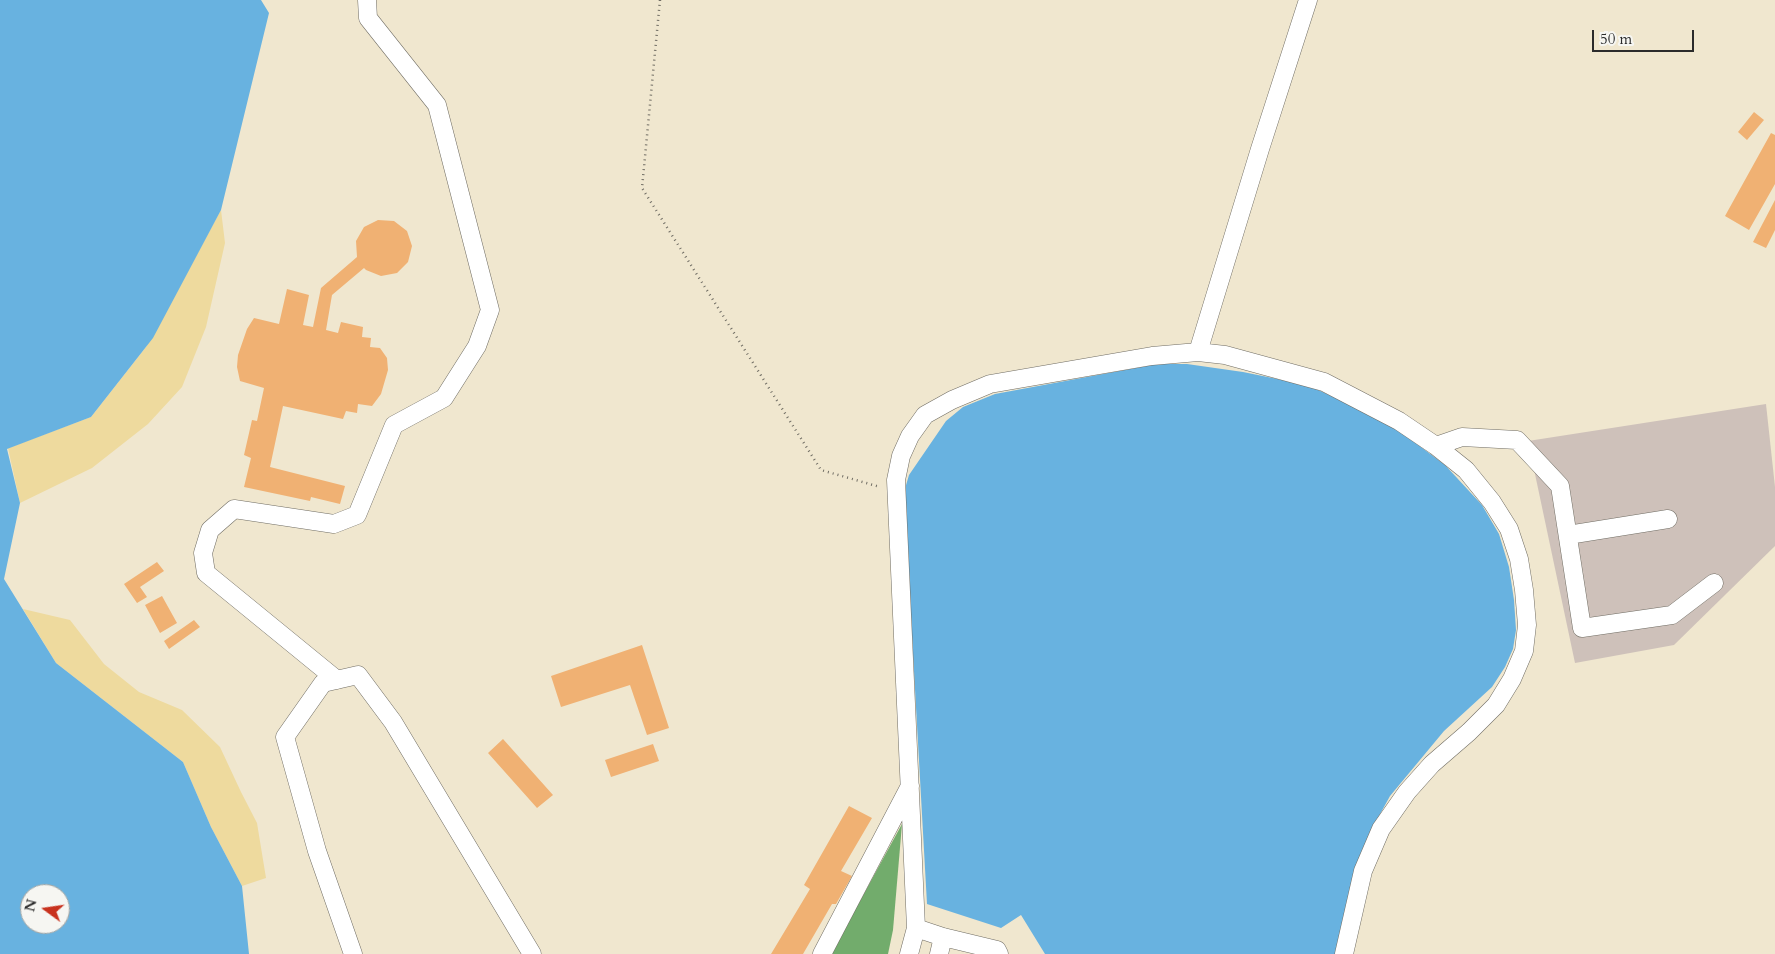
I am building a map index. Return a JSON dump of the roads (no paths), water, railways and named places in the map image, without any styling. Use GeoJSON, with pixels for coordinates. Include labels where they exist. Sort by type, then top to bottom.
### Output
{"type":"FeatureCollection","features":[{"type":"Feature","properties":{"kind":"street"},"geometry":{"type":"LineString","coordinates":[[337,680],[206,572],[203,553],[210,530],[234,509],[334,524],[358,515],[394,425],[444,398],[477,346],[490,310],[437,105],[368,18],[367,0]]}},
{"type":"Feature","properties":{"kind":"street"},"geometry":{"type":"LineString","coordinates":[[1198,352],[1251,177],[1308,0]]}},
{"type":"Feature","properties":{"kind":"street"},"geometry":{"type":"LineString","coordinates":[[909,954],[916,928],[896,480],[901,456],[910,436],[926,415],[952,400],[990,384],[1152,356],[1198,352],[1225,355],[1324,382],[1399,422],[1436,446],[1466,470],[1492,502],[1509,529],[1519,559],[1527,625],[1524,652],[1512,679],[1496,705],[1432,764],[1407,792],[1381,829],[1363,871],[1344,954]]}},
{"type":"Feature","properties":{"kind":"street"},"geometry":{"type":"LineString","coordinates":[[1436,446],[1462,437],[1517,440],[1560,486],[1582,628],[1672,615],[1714,583]]}},
{"type":"Feature","properties":{"kind":"street"},"geometry":{"type":"LineString","coordinates":[[1568,535],[1668,519]]}},
{"type":"Feature","properties":{"kind":"street"},"geometry":{"type":"LineString","coordinates":[[353,954],[317,851],[286,736],[323,683],[358,675],[393,722],[532,954]]}},
{"type":"Feature","properties":{"kind":"street"},"geometry":{"type":"LineString","coordinates":[[822,954],[910,785]]}},
{"type":"Feature","properties":{"kind":"street"},"geometry":{"type":"LineString","coordinates":[[916,928],[941,946],[997,950],[999,954]]}},
{"type":"Feature","properties":{"kind":"water"},"geometry":{"type":"Polygon","coordinates":[[[0,0],[261,0],[269,13],[221,210],[153,338],[91,417],[7,449],[20,503],[4,579],[56,663],[183,762],[211,827],[242,886],[249,954],[0,954],[0,0]]]}},
{"type":"Feature","properties":{"kind":"water"},"geometry":{"type":"Polygon","coordinates":[[[1157,364],[1187,364],[1243,372],[1307,385],[1336,398],[1397,429],[1445,465],[1482,505],[1499,534],[1509,567],[1514,600],[1516,630],[1513,649],[1505,667],[1492,687],[1444,731],[1390,796],[1373,827],[1337,954],[1045,954],[1021,915],[1001,928],[927,904],[904,492],[909,475],[946,421],[963,407],[995,394],[1157,364]]]}}]}
